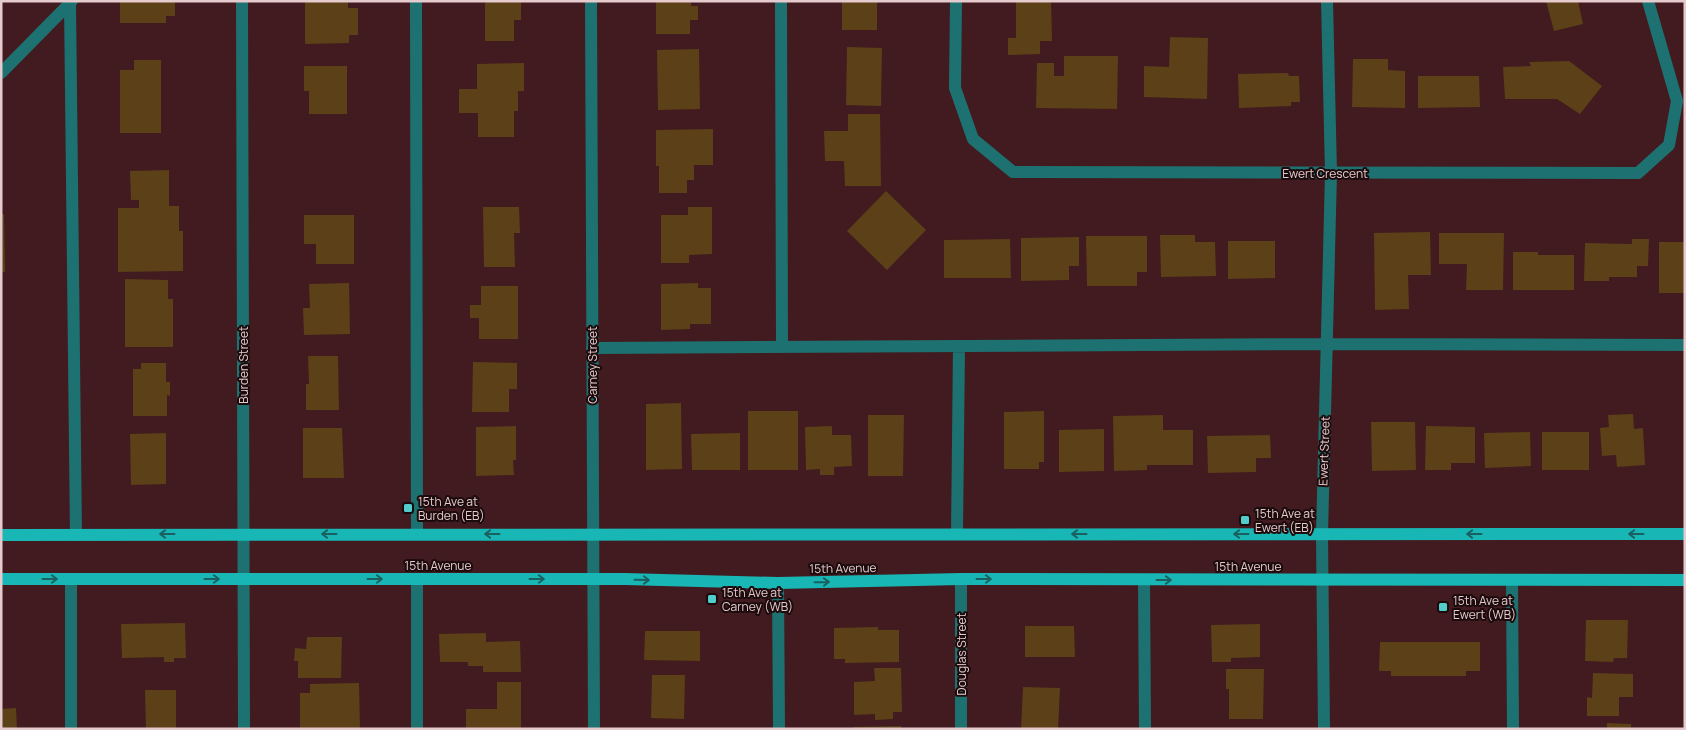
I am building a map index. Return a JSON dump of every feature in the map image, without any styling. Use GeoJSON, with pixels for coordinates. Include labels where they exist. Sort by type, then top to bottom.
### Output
{"type":"FeatureCollection","features":[{"type":"Feature","properties":{"kind":"main road"},"geometry":{"type":"LineString","coordinates":[[1,535],[1685,534]]}},
{"type":"Feature","properties":{"kind":"main road","name":"15th Avenue"},"geometry":{"type":"LineString","coordinates":[[1,579],[593,579],[778,583],[961,579],[1685,580]]}},
{"type":"Feature","properties":{"kind":"street","name":"Burden Street"},"geometry":{"type":"LineString","coordinates":[[242,1],[244,729]]}},
{"type":"Feature","properties":{"kind":"street"},"geometry":{"type":"LineString","coordinates":[[416,1],[417,534]]}},
{"type":"Feature","properties":{"kind":"street","name":"Carney Street"},"geometry":{"type":"LineString","coordinates":[[591,1],[594,729]]}},
{"type":"Feature","properties":{"kind":"street"},"geometry":{"type":"LineString","coordinates":[[781,1],[782,346]]}},
{"type":"Feature","properties":{"kind":"street","name":"Ewert Crescent"},"geometry":{"type":"LineString","coordinates":[[956,1],[955,88],[974,139],[1013,172],[1330,173],[1638,173],[1669,145],[1677,101],[1648,1]]}},
{"type":"Feature","properties":{"kind":"street","name":"Ewert Street"},"geometry":{"type":"LineString","coordinates":[[1324,729],[1322,534],[1328,344],[1330,173],[1327,1]]}},
{"type":"Feature","properties":{"kind":"street"},"geometry":{"type":"LineString","coordinates":[[1,73],[71,2]]}},
{"type":"Feature","properties":{"kind":"street"},"geometry":{"type":"LineString","coordinates":[[71,2],[76,535]]}},
{"type":"Feature","properties":{"kind":"street"},"geometry":{"type":"LineString","coordinates":[[592,348],[1328,344],[1685,345]]}},
{"type":"Feature","properties":{"kind":"street"},"geometry":{"type":"LineString","coordinates":[[957,534],[959,346]]}},
{"type":"Feature","properties":{"kind":"street"},"geometry":{"type":"LineString","coordinates":[[71,579],[71,729]]}},
{"type":"Feature","properties":{"kind":"street"},"geometry":{"type":"LineString","coordinates":[[417,579],[417,729]]}},
{"type":"Feature","properties":{"kind":"street","name":"Douglas Street"},"geometry":{"type":"LineString","coordinates":[[961,579],[961,729]]}},
{"type":"Feature","properties":{"kind":"street"},"geometry":{"type":"LineString","coordinates":[[1144,580],[1145,729]]}},
{"type":"Feature","properties":{"kind":"street"},"geometry":{"type":"LineString","coordinates":[[1512,580],[1513,729]]}},
{"type":"Feature","properties":{"kind":"street"},"geometry":{"type":"LineString","coordinates":[[778,583],[779,729]]}},
{"type":"Feature","properties":{"kind":"building"},"geometry":{"type":"Polygon","coordinates":[[[120,1],[175,1],[175,16],[166,16],[166,23],[120,23],[120,1]]]}},
{"type":"Feature","properties":{"kind":"building"},"geometry":{"type":"Polygon","coordinates":[[[305,1],[348,1],[348,8],[358,8],[358,35],[349,35],[349,43],[305,44],[305,1]]]}},
{"type":"Feature","properties":{"kind":"building"},"geometry":{"type":"Polygon","coordinates":[[[485,1],[521,1],[521,20],[514,20],[514,41],[485,41],[485,1]]]}},
{"type":"Feature","properties":{"kind":"building"},"geometry":{"type":"Polygon","coordinates":[[[656,1],[691,1],[691,6],[698,6],[698,20],[690,20],[690,34],[656,34],[656,1]]]}},
{"type":"Feature","properties":{"kind":"building"},"geometry":{"type":"Polygon","coordinates":[[[842,1],[877,1],[877,30],[842,30],[842,1]]]}},
{"type":"Feature","properties":{"kind":"building"},"geometry":{"type":"Polygon","coordinates":[[[1016,1],[1051,1],[1052,41],[1040,41],[1040,54],[1008,55],[1008,38],[1016,38],[1016,1]]]}},
{"type":"Feature","properties":{"kind":"building"},"geometry":{"type":"Polygon","coordinates":[[[1546,1],[1578,1],[1583,24],[1554,31],[1546,1]]]}},
{"type":"Feature","properties":{"kind":"building"},"geometry":{"type":"Polygon","coordinates":[[[1170,37],[1208,38],[1207,99],[1144,97],[1144,66],[1169,67],[1170,37]]]}},
{"type":"Feature","properties":{"kind":"building"},"geometry":{"type":"Polygon","coordinates":[[[847,47],[882,48],[881,106],[846,105],[847,47]]]}},
{"type":"Feature","properties":{"kind":"building"},"geometry":{"type":"Polygon","coordinates":[[[699,49],[700,109],[658,110],[657,50],[699,49]]]}},
{"type":"Feature","properties":{"kind":"building"},"geometry":{"type":"Polygon","coordinates":[[[1064,56],[1118,56],[1117,109],[1036,108],[1037,63],[1054,63],[1054,76],[1064,76],[1064,56]]]}},
{"type":"Feature","properties":{"kind":"building"},"geometry":{"type":"Polygon","coordinates":[[[1353,59],[1388,59],[1388,70],[1405,71],[1405,108],[1352,107],[1353,59]]]}},
{"type":"Feature","properties":{"kind":"building"},"geometry":{"type":"Polygon","coordinates":[[[134,60],[161,60],[161,133],[120,133],[120,70],[134,70],[134,60]]]}},
{"type":"Feature","properties":{"kind":"building"},"geometry":{"type":"Polygon","coordinates":[[[1569,61],[1602,86],[1580,114],[1557,99],[1505,99],[1503,67],[1531,66],[1529,62],[1569,61]]]}},
{"type":"Feature","properties":{"kind":"building"},"geometry":{"type":"Polygon","coordinates":[[[524,63],[524,91],[518,91],[518,111],[514,111],[514,137],[478,137],[478,113],[459,113],[459,89],[477,89],[477,64],[524,63]]]}},
{"type":"Feature","properties":{"kind":"building"},"geometry":{"type":"Polygon","coordinates":[[[304,66],[347,66],[347,114],[309,114],[309,91],[304,91],[304,66]]]}},
{"type":"Feature","properties":{"kind":"building"},"geometry":{"type":"Polygon","coordinates":[[[1288,73],[1289,76],[1299,76],[1300,102],[1291,102],[1291,106],[1239,108],[1238,74],[1288,73]]]}},
{"type":"Feature","properties":{"kind":"building"},"geometry":{"type":"Polygon","coordinates":[[[1418,76],[1479,76],[1480,107],[1418,108],[1418,76]]]}},
{"type":"Feature","properties":{"kind":"building"},"geometry":{"type":"Polygon","coordinates":[[[848,114],[880,114],[881,186],[845,186],[844,161],[825,161],[824,131],[848,131],[848,114]]]}},
{"type":"Feature","properties":{"kind":"building"},"geometry":{"type":"Polygon","coordinates":[[[713,129],[713,165],[694,165],[694,180],[687,180],[687,193],[659,193],[659,166],[656,166],[656,130],[713,129]]]}},
{"type":"Feature","properties":{"kind":"building"},"geometry":{"type":"Polygon","coordinates":[[[169,170],[169,206],[179,206],[179,231],[183,231],[183,271],[118,272],[118,208],[139,208],[139,200],[131,200],[130,171],[169,170]]]}},
{"type":"Feature","properties":{"kind":"building"},"geometry":{"type":"Polygon","coordinates":[[[886,191],[926,230],[887,270],[847,231],[886,191]]]}},
{"type":"Feature","properties":{"kind":"building"},"geometry":{"type":"Polygon","coordinates":[[[483,207],[519,207],[520,233],[514,233],[515,267],[484,267],[483,207]]]}},
{"type":"Feature","properties":{"kind":"building"},"geometry":{"type":"Polygon","coordinates":[[[688,207],[712,207],[712,254],[689,255],[689,263],[661,263],[661,215],[688,215],[688,207]]]}},
{"type":"Feature","properties":{"kind":"building"},"geometry":{"type":"Polygon","coordinates":[[[1,214],[4,214],[5,272],[1,272],[1,214]]]}},
{"type":"Feature","properties":{"kind":"building"},"geometry":{"type":"Polygon","coordinates":[[[304,215],[354,215],[354,264],[316,264],[316,244],[304,244],[304,215]]]}},
{"type":"Feature","properties":{"kind":"building"},"geometry":{"type":"Polygon","coordinates":[[[1430,232],[1431,275],[1408,275],[1409,309],[1375,310],[1374,233],[1430,232]]]}},
{"type":"Feature","properties":{"kind":"building"},"geometry":{"type":"Polygon","coordinates":[[[1439,233],[1504,233],[1503,290],[1466,290],[1467,264],[1439,264],[1439,233]]]}},
{"type":"Feature","properties":{"kind":"building"},"geometry":{"type":"Polygon","coordinates":[[[1160,235],[1195,235],[1195,242],[1215,242],[1216,276],[1161,277],[1160,235]]]}},
{"type":"Feature","properties":{"kind":"building"},"geometry":{"type":"Polygon","coordinates":[[[1086,236],[1147,236],[1147,272],[1137,272],[1137,286],[1087,286],[1086,236]]]}},
{"type":"Feature","properties":{"kind":"building"},"geometry":{"type":"Polygon","coordinates":[[[1079,237],[1079,266],[1069,266],[1069,280],[1021,281],[1021,238],[1079,237]]]}},
{"type":"Feature","properties":{"kind":"building"},"geometry":{"type":"Polygon","coordinates":[[[1010,239],[1011,278],[944,278],[944,240],[1010,239]]]}},
{"type":"Feature","properties":{"kind":"building"},"geometry":{"type":"Polygon","coordinates":[[[1632,239],[1649,239],[1648,266],[1637,266],[1637,277],[1609,277],[1609,281],[1584,281],[1585,243],[1632,244],[1632,239]]]}},
{"type":"Feature","properties":{"kind":"building"},"geometry":{"type":"Polygon","coordinates":[[[1228,241],[1275,241],[1275,278],[1228,279],[1228,241]]]}},
{"type":"Feature","properties":{"kind":"building"},"geometry":{"type":"Polygon","coordinates":[[[1659,242],[1685,242],[1685,293],[1659,293],[1659,242]]]}},
{"type":"Feature","properties":{"kind":"building"},"geometry":{"type":"Polygon","coordinates":[[[1513,252],[1538,252],[1538,255],[1574,255],[1574,290],[1513,290],[1513,252]]]}},
{"type":"Feature","properties":{"kind":"building"},"geometry":{"type":"Polygon","coordinates":[[[125,279],[168,280],[168,299],[173,299],[173,347],[125,347],[125,279]]]}},
{"type":"Feature","properties":{"kind":"building"},"geometry":{"type":"Polygon","coordinates":[[[349,283],[350,334],[304,335],[303,308],[310,308],[309,284],[349,283]]]}},
{"type":"Feature","properties":{"kind":"building"},"geometry":{"type":"Polygon","coordinates":[[[698,283],[698,288],[711,288],[711,324],[690,324],[690,329],[661,330],[661,284],[698,283]]]}},
{"type":"Feature","properties":{"kind":"building"},"geometry":{"type":"Polygon","coordinates":[[[481,286],[518,286],[518,339],[479,339],[479,318],[470,318],[470,305],[481,305],[481,286]]]}},
{"type":"Feature","properties":{"kind":"building"},"geometry":{"type":"Polygon","coordinates":[[[308,356],[338,356],[339,410],[306,410],[306,384],[309,384],[308,356]]]}},
{"type":"Feature","properties":{"kind":"building"},"geometry":{"type":"Polygon","coordinates":[[[473,362],[517,363],[517,389],[509,389],[509,412],[472,412],[473,362]]]}},
{"type":"Feature","properties":{"kind":"building"},"geometry":{"type":"Polygon","coordinates":[[[141,363],[166,363],[166,382],[170,382],[170,396],[167,395],[167,416],[133,416],[133,369],[141,369],[141,363]]]}},
{"type":"Feature","properties":{"kind":"building"},"geometry":{"type":"Polygon","coordinates":[[[681,403],[682,469],[646,470],[646,404],[681,403]]]}},
{"type":"Feature","properties":{"kind":"building"},"geometry":{"type":"Polygon","coordinates":[[[748,411],[798,411],[798,470],[748,470],[748,411]]]}},
{"type":"Feature","properties":{"kind":"building"},"geometry":{"type":"Polygon","coordinates":[[[1044,411],[1044,462],[1039,462],[1039,469],[1004,469],[1004,412],[1044,411]]]}},
{"type":"Feature","properties":{"kind":"building"},"geometry":{"type":"Polygon","coordinates":[[[1633,414],[1634,429],[1643,428],[1645,465],[1617,467],[1616,455],[1602,456],[1600,428],[1609,427],[1608,415],[1633,414]]]}},
{"type":"Feature","properties":{"kind":"building"},"geometry":{"type":"Polygon","coordinates":[[[868,415],[904,415],[903,476],[868,476],[868,415]]]}},
{"type":"Feature","properties":{"kind":"building"},"geometry":{"type":"Polygon","coordinates":[[[1163,415],[1163,430],[1193,430],[1193,465],[1147,465],[1147,470],[1114,471],[1113,416],[1163,415]]]}},
{"type":"Feature","properties":{"kind":"building"},"geometry":{"type":"Polygon","coordinates":[[[1371,422],[1415,422],[1416,470],[1372,471],[1371,422]]]}},
{"type":"Feature","properties":{"kind":"building"},"geometry":{"type":"Polygon","coordinates":[[[516,426],[516,460],[513,460],[514,475],[476,476],[476,427],[516,426]]]}},
{"type":"Feature","properties":{"kind":"building"},"geometry":{"type":"Polygon","coordinates":[[[832,426],[832,435],[851,435],[852,466],[834,467],[834,475],[820,475],[820,469],[806,470],[805,427],[832,426]]]}},
{"type":"Feature","properties":{"kind":"building"},"geometry":{"type":"Polygon","coordinates":[[[1426,426],[1475,427],[1475,463],[1451,463],[1451,470],[1425,470],[1426,426]]]}},
{"type":"Feature","properties":{"kind":"building"},"geometry":{"type":"Polygon","coordinates":[[[303,428],[342,428],[344,478],[303,478],[303,428]]]}},
{"type":"Feature","properties":{"kind":"building"},"geometry":{"type":"Polygon","coordinates":[[[1104,429],[1104,471],[1059,472],[1059,430],[1104,429]]]}},
{"type":"Feature","properties":{"kind":"building"},"geometry":{"type":"Polygon","coordinates":[[[1530,432],[1531,466],[1485,468],[1484,433],[1530,432]]]}},
{"type":"Feature","properties":{"kind":"building"},"geometry":{"type":"Polygon","coordinates":[[[1542,432],[1589,432],[1589,470],[1542,470],[1542,432]]]}},
{"type":"Feature","properties":{"kind":"building"},"geometry":{"type":"Polygon","coordinates":[[[166,433],[166,484],[131,485],[130,434],[166,433]]]}},
{"type":"Feature","properties":{"kind":"building"},"geometry":{"type":"Polygon","coordinates":[[[740,433],[740,470],[692,470],[691,434],[740,433]]]}},
{"type":"Feature","properties":{"kind":"building"},"geometry":{"type":"Polygon","coordinates":[[[1270,435],[1271,458],[1256,458],[1256,472],[1208,473],[1207,436],[1270,435]]]}},
{"type":"Feature","properties":{"kind":"building"},"geometry":{"type":"Polygon","coordinates":[[[1586,620],[1628,620],[1627,658],[1614,658],[1613,662],[1585,661],[1586,620]]]}},
{"type":"Feature","properties":{"kind":"building"},"geometry":{"type":"Polygon","coordinates":[[[185,623],[186,658],[174,658],[174,662],[164,662],[164,657],[122,658],[121,624],[185,623]]]}},
{"type":"Feature","properties":{"kind":"building"},"geometry":{"type":"Polygon","coordinates":[[[1260,624],[1260,657],[1231,658],[1231,662],[1212,662],[1211,625],[1260,624]]]}},
{"type":"Feature","properties":{"kind":"building"},"geometry":{"type":"Polygon","coordinates":[[[1025,626],[1074,626],[1075,657],[1025,657],[1025,626]]]}},
{"type":"Feature","properties":{"kind":"building"},"geometry":{"type":"Polygon","coordinates":[[[878,627],[878,630],[899,630],[899,662],[845,663],[845,659],[834,659],[834,628],[878,627]]]}},
{"type":"Feature","properties":{"kind":"building"},"geometry":{"type":"Polygon","coordinates":[[[645,631],[700,631],[700,661],[644,660],[645,631]]]}},
{"type":"Feature","properties":{"kind":"building"},"geometry":{"type":"Polygon","coordinates":[[[486,633],[486,642],[520,641],[521,672],[483,672],[483,666],[468,666],[468,662],[440,662],[439,634],[486,633]]]}},
{"type":"Feature","properties":{"kind":"building"},"geometry":{"type":"Polygon","coordinates":[[[307,637],[342,637],[341,678],[298,678],[298,661],[294,661],[295,648],[306,649],[307,637]]]}},
{"type":"Feature","properties":{"kind":"building"},"geometry":{"type":"Polygon","coordinates":[[[1380,642],[1480,642],[1480,671],[1466,671],[1466,676],[1391,676],[1391,671],[1379,671],[1380,642]]]}},
{"type":"Feature","properties":{"kind":"building"},"geometry":{"type":"Polygon","coordinates":[[[874,668],[901,668],[902,712],[893,712],[893,719],[875,720],[875,714],[854,715],[854,682],[875,681],[874,668]]]}},
{"type":"Feature","properties":{"kind":"building"},"geometry":{"type":"Polygon","coordinates":[[[1226,669],[1264,669],[1263,719],[1229,719],[1229,689],[1226,689],[1226,669]]]}},
{"type":"Feature","properties":{"kind":"building"},"geometry":{"type":"Polygon","coordinates":[[[1593,673],[1633,674],[1633,697],[1619,697],[1619,716],[1587,716],[1587,697],[1592,698],[1593,673]]]}},
{"type":"Feature","properties":{"kind":"building"},"geometry":{"type":"Polygon","coordinates":[[[652,675],[685,675],[684,719],[651,718],[652,675]]]}},
{"type":"Feature","properties":{"kind":"building"},"geometry":{"type":"Polygon","coordinates":[[[497,682],[521,682],[521,729],[466,729],[466,709],[497,709],[497,682]]]}},
{"type":"Feature","properties":{"kind":"building"},"geometry":{"type":"Polygon","coordinates":[[[359,683],[360,729],[300,729],[300,693],[310,693],[310,684],[359,683]]]}},
{"type":"Feature","properties":{"kind":"building"},"geometry":{"type":"Polygon","coordinates":[[[1023,687],[1060,688],[1058,729],[1021,729],[1023,687]]]}},
{"type":"Feature","properties":{"kind":"building"},"geometry":{"type":"Polygon","coordinates":[[[145,690],[176,690],[176,729],[146,729],[145,690]]]}},
{"type":"Feature","properties":{"kind":"building"},"geometry":{"type":"Polygon","coordinates":[[[16,708],[17,729],[1,729],[1,709],[16,708]]]}},
{"type":"Feature","properties":{"kind":"building"},"geometry":{"type":"Polygon","coordinates":[[[1607,723],[1631,724],[1631,729],[1607,729],[1607,723]]]}},
{"type":"Feature","properties":{"kind":"building"},"geometry":{"type":"Polygon","coordinates":[[[901,726],[901,729],[853,729],[853,727],[901,726]]]}},
{"type":"Feature","properties":{"kind":"place","name":"15th Ave at Burden (EB)"},"geometry":{"type":"Point","coordinates":[408,508]}},
{"type":"Feature","properties":{"kind":"place","name":"15th Ave at Ewert (EB)"},"geometry":{"type":"Point","coordinates":[1245,520]}},
{"type":"Feature","properties":{"kind":"place","name":"15th Ave at Carney (WB)"},"geometry":{"type":"Point","coordinates":[712,599]}},
{"type":"Feature","properties":{"kind":"place","name":"15th Ave at Ewert (WB)"},"geometry":{"type":"Point","coordinates":[1443,607]}}]}
